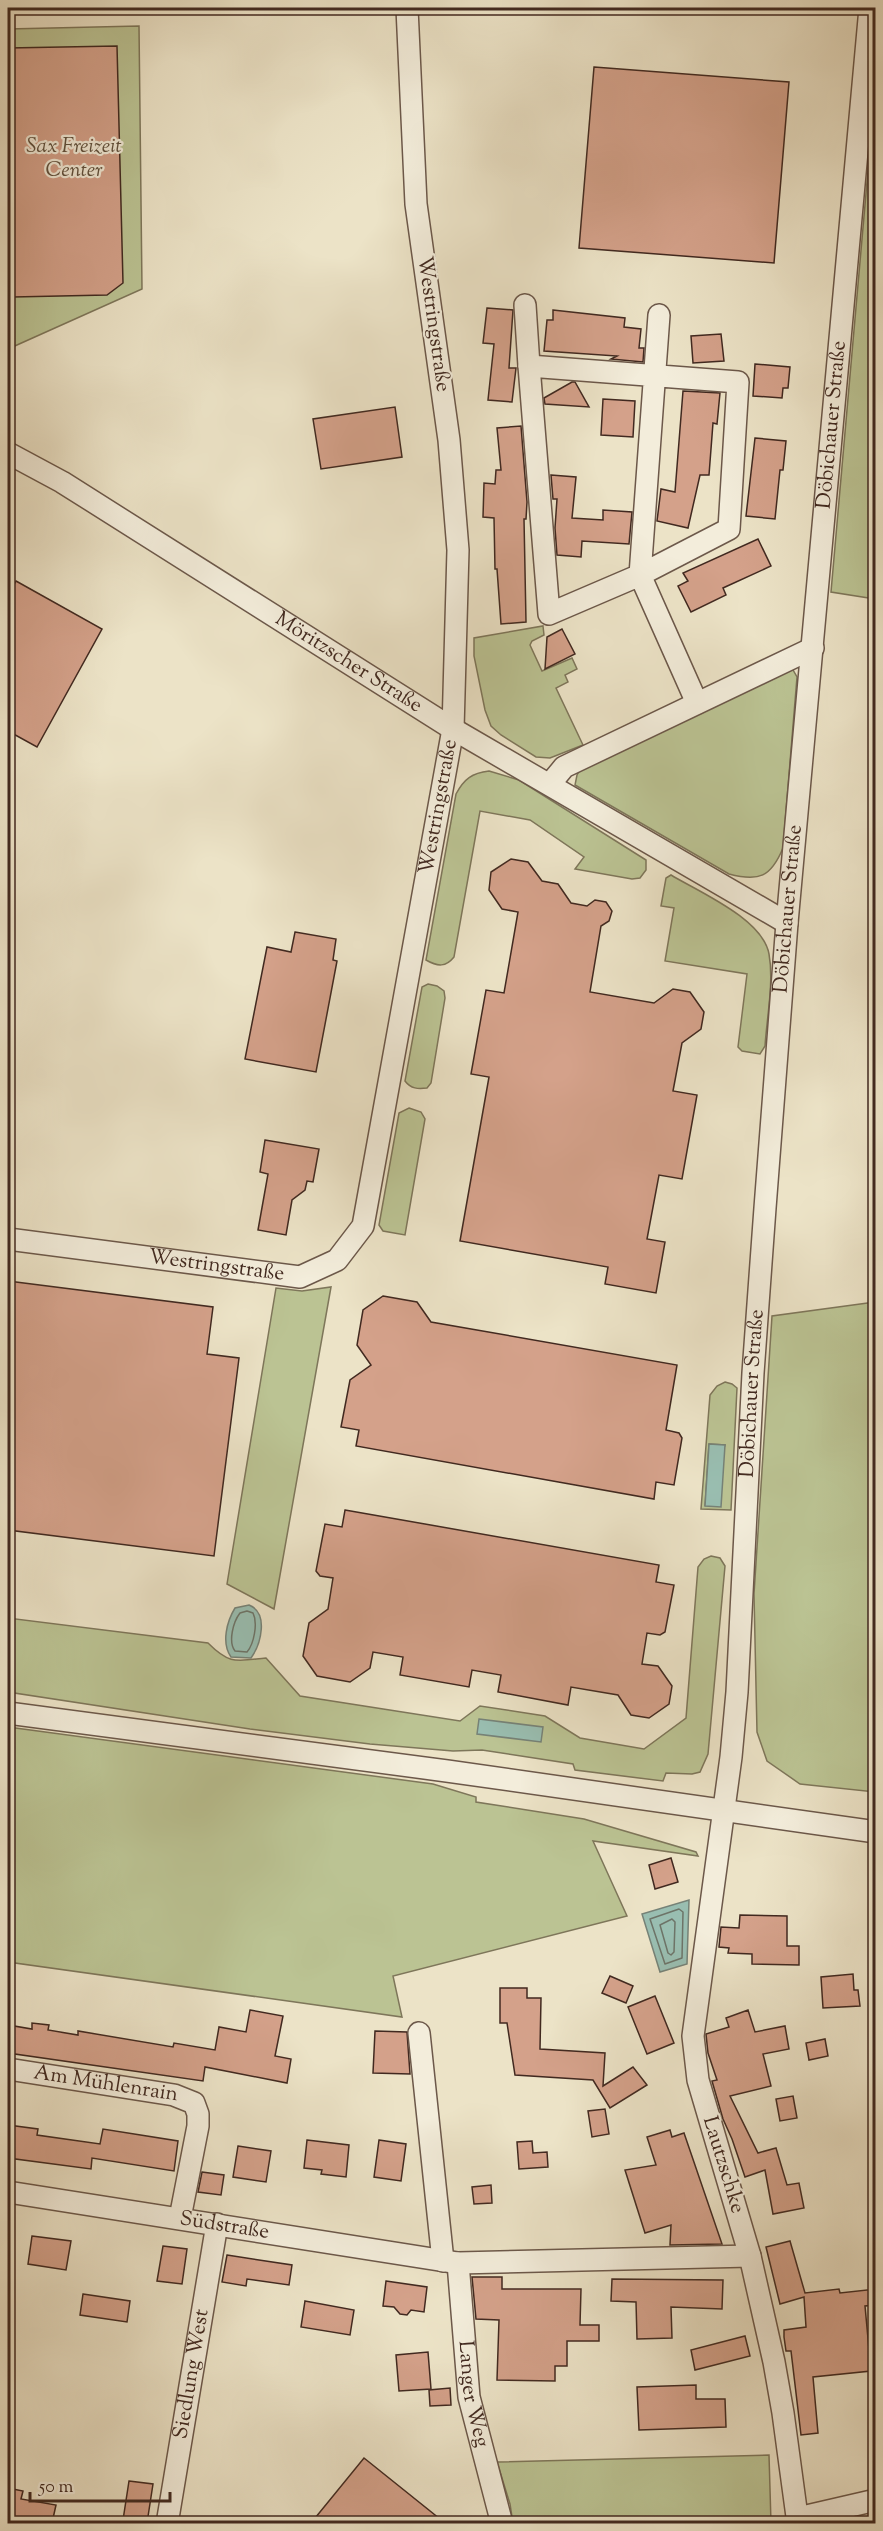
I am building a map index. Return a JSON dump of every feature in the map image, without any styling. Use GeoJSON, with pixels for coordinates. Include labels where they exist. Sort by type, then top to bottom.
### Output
{"type":"FeatureCollection","features":[{"type":"Feature","properties":{"kind":"street","name":"Westringstraße"},"geometry":{"type":"LineString","coordinates":[[8,1239],[300,1277],[337,1260],[363,1226],[453,729],[458,550],[449,440],[416,204],[407,8]]}},
{"type":"Feature","properties":{"kind":"street","name":"Döbichauer Straße"},"geometry":{"type":"LineString","coordinates":[[724,1811],[737,1692],[753,1373],[787,923],[870,8]]}},
{"type":"Feature","properties":{"kind":"street"},"geometry":{"type":"LineString","coordinates":[[525,305],[529,366],[549,614],[640,575],[729,529],[738,382],[529,366]]}},
{"type":"Feature","properties":{"kind":"street"},"geometry":{"type":"LineString","coordinates":[[659,315],[640,575],[697,703]]}},
{"type":"Feature","properties":{"kind":"street","name":"Möritzscher Straße"},"geometry":{"type":"LineString","coordinates":[[8,453],[62,482],[453,729],[787,923]]}},
{"type":"Feature","properties":{"kind":"street"},"geometry":{"type":"LineString","coordinates":[[550,784],[564,766],[813,648]]}},
{"type":"Feature","properties":{"kind":"street"},"geometry":{"type":"LineString","coordinates":[[8,1713],[447,1771],[876,1832]]}},
{"type":"Feature","properties":{"kind":"street","name":"Lautzschke"},"geometry":{"type":"LineString","coordinates":[[724,1811],[695,2015],[694,2055],[698,2080],[750,2256],[783,2414],[798,2521]]}},
{"type":"Feature","properties":{"kind":"street"},"geometry":{"type":"LineString","coordinates":[[419,2033],[450,2262]]}},
{"type":"Feature","properties":{"kind":"street","name":"Am Mühlenrain"},"geometry":{"type":"LineString","coordinates":[[8,2069],[174,2095],[194,2103],[198,2114],[198,2126],[180,2218]]}},
{"type":"Feature","properties":{"kind":"street","name":"Südstraße"},"geometry":{"type":"LineString","coordinates":[[8,2192],[450,2262],[750,2256]]}},
{"type":"Feature","properties":{"kind":"street","name":"Siedlung West"},"geometry":{"type":"LineString","coordinates":[[167,2523],[218,2224]]}},
{"type":"Feature","properties":{"kind":"street","name":"Langer Weg"},"geometry":{"type":"LineString","coordinates":[[450,2262],[469,2397],[502,2523]]}},
{"type":"Feature","properties":{"kind":"street"},"geometry":{"type":"LineString","coordinates":[[798,2521],[876,2500]]}},
{"type":"Feature","properties":{"kind":"green space","name":"Sax Freizeit Center"},"geometry":{"type":"Polygon","coordinates":[[[139,26],[142,289],[8,349],[8,29],[139,26]]]}},
{"type":"Feature","properties":{"kind":"green space"},"geometry":{"type":"Polygon","coordinates":[[[875,91],[876,599],[831,592],[875,91]]]}},
{"type":"Feature","properties":{"kind":"green space"},"geometry":{"type":"Polygon","coordinates":[[[543,626],[544,635],[532,641],[530,645],[542,671],[572,658],[577,669],[565,675],[568,682],[556,688],[583,745],[550,758],[536,757],[491,726],[485,710],[474,656],[474,638],[543,626]]]}},
{"type":"Feature","properties":{"kind":"green space"},"geometry":{"type":"Polygon","coordinates":[[[787,670],[793,670],[797,677],[783,848],[774,865],[763,875],[748,877],[729,874],[575,785],[581,768],[787,670]]]}},
{"type":"Feature","properties":{"kind":"green space"},"geometry":{"type":"Polygon","coordinates":[[[489,771],[519,780],[646,860],[646,870],[640,878],[632,879],[575,869],[584,857],[530,820],[480,811],[454,957],[448,963],[434,964],[426,960],[456,794],[469,778],[489,771]]]}},
{"type":"Feature","properties":{"kind":"green space"},"geometry":{"type":"Polygon","coordinates":[[[671,875],[743,918],[764,941],[769,954],[770,988],[765,1046],[760,1054],[742,1051],[738,1047],[747,974],[665,961],[674,908],[661,906],[666,878],[671,875]]]}},
{"type":"Feature","properties":{"kind":"green space"},"geometry":{"type":"Polygon","coordinates":[[[428,984],[444,991],[445,998],[431,1083],[427,1088],[418,1088],[410,1086],[405,1081],[422,987],[428,984]]]}},
{"type":"Feature","properties":{"kind":"green space"},"geometry":{"type":"Polygon","coordinates":[[[409,1108],[421,1112],[425,1119],[405,1235],[383,1231],[379,1225],[399,1113],[409,1108]]]}},
{"type":"Feature","properties":{"kind":"green space"},"geometry":{"type":"Polygon","coordinates":[[[331,1287],[274,1609],[227,1584],[276,1288],[302,1291],[331,1287]]]}},
{"type":"Feature","properties":{"kind":"green space"},"geometry":{"type":"Polygon","coordinates":[[[876,1302],[875,1792],[800,1784],[767,1761],[757,1732],[754,1594],[772,1316],[876,1302]]]}},
{"type":"Feature","properties":{"kind":"green space"},"geometry":{"type":"Polygon","coordinates":[[[725,1382],[737,1388],[731,1510],[701,1509],[710,1395],[717,1386],[725,1382]],[[709,1444],[705,1506],[725,1445],[709,1444]]]}},
{"type":"Feature","properties":{"kind":"green space"},"geometry":{"type":"Polygon","coordinates":[[[711,1556],[720,1558],[725,1566],[708,1754],[700,1772],[666,1773],[663,1781],[575,1770],[573,1764],[482,1750],[453,1751],[370,1744],[250,1729],[8,1692],[8,1618],[208,1643],[222,1655],[234,1660],[266,1658],[300,1696],[460,1721],[480,1706],[545,1716],[580,1738],[644,1749],[686,1718],[698,1567],[704,1559],[711,1556]]]}},
{"type":"Feature","properties":{"kind":"green space"},"geometry":{"type":"Polygon","coordinates":[[[8,1727],[433,1784],[476,1797],[476,1802],[584,1819],[696,1852],[698,1856],[593,1841],[627,1916],[393,1976],[402,2017],[8,1962],[8,1727]]]}},
{"type":"Feature","properties":{"kind":"green space"},"geometry":{"type":"Polygon","coordinates":[[[769,2455],[771,2523],[513,2523],[510,2504],[497,2462],[769,2455]]]}},
{"type":"Feature","properties":{"kind":"water"},"geometry":{"type":"Polygon","coordinates":[[[709,1444],[725,1445],[721,1507],[705,1506],[709,1444]]]}},
{"type":"Feature","properties":{"kind":"water"},"geometry":{"type":"Polygon","coordinates":[[[249,1605],[255,1609],[261,1622],[258,1645],[251,1658],[231,1657],[226,1645],[226,1632],[230,1619],[235,1608],[249,1605]]]}},
{"type":"Feature","properties":{"kind":"water"},"geometry":{"type":"Polygon","coordinates":[[[479,1719],[543,1727],[541,1742],[477,1734],[479,1719]]]}},
{"type":"Feature","properties":{"kind":"water"},"geometry":{"type":"Polygon","coordinates":[[[689,1900],[687,1964],[660,1972],[642,1914],[689,1900]]]}},
{"type":"Feature","properties":{"kind":"building","name":"Sax Freizeit Center"},"geometry":{"type":"Polygon","coordinates":[[[117,46],[123,283],[107,295],[13,297],[11,221],[8,221],[8,48],[117,46]]]}},
{"type":"Feature","properties":{"kind":"building"},"geometry":{"type":"Polygon","coordinates":[[[594,67],[789,82],[774,263],[579,248],[594,67]]]}},
{"type":"Feature","properties":{"kind":"building"},"geometry":{"type":"Polygon","coordinates":[[[487,308],[513,310],[509,368],[516,368],[512,402],[488,400],[494,344],[483,343],[487,308]]]}},
{"type":"Feature","properties":{"kind":"building"},"geometry":{"type":"Polygon","coordinates":[[[553,310],[625,318],[624,327],[641,329],[639,348],[644,348],[643,362],[611,359],[617,356],[544,351],[547,320],[553,320],[553,310]]]}},
{"type":"Feature","properties":{"kind":"building"},"geometry":{"type":"Polygon","coordinates":[[[721,334],[724,361],[693,363],[691,336],[721,334]]]}},
{"type":"Feature","properties":{"kind":"building"},"geometry":{"type":"Polygon","coordinates":[[[755,364],[790,367],[788,388],[783,388],[782,398],[753,396],[755,364]]]}},
{"type":"Feature","properties":{"kind":"building"},"geometry":{"type":"Polygon","coordinates":[[[575,382],[589,407],[545,404],[544,398],[575,382]]]}},
{"type":"Feature","properties":{"kind":"building"},"geometry":{"type":"Polygon","coordinates":[[[683,391],[720,393],[717,424],[713,423],[709,475],[700,475],[688,528],[657,521],[661,489],[675,492],[683,391]]]}},
{"type":"Feature","properties":{"kind":"building"},"geometry":{"type":"Polygon","coordinates":[[[603,399],[635,401],[633,437],[601,435],[603,399]]]}},
{"type":"Feature","properties":{"kind":"building"},"geometry":{"type":"Polygon","coordinates":[[[395,407],[402,457],[321,469],[313,419],[395,407]]]}},
{"type":"Feature","properties":{"kind":"building"},"geometry":{"type":"Polygon","coordinates":[[[521,426],[527,502],[526,519],[524,519],[526,622],[501,624],[497,569],[495,569],[494,518],[483,517],[484,483],[495,484],[496,470],[501,470],[497,428],[521,426]]]}},
{"type":"Feature","properties":{"kind":"building"},"geometry":{"type":"Polygon","coordinates":[[[755,438],[786,441],[783,470],[780,470],[775,519],[746,516],[755,438]]]}},
{"type":"Feature","properties":{"kind":"building"},"geometry":{"type":"Polygon","coordinates":[[[551,475],[576,477],[572,518],[603,520],[603,510],[632,512],[629,544],[582,541],[581,557],[557,555],[555,528],[557,499],[553,499],[551,475]]]}},
{"type":"Feature","properties":{"kind":"building"},"geometry":{"type":"Polygon","coordinates":[[[758,539],[771,566],[723,588],[726,595],[691,612],[678,586],[688,581],[683,573],[758,539]]]}},
{"type":"Feature","properties":{"kind":"building"},"geometry":{"type":"Polygon","coordinates":[[[16,581],[102,629],[37,747],[8,731],[8,596],[16,581]]]}},
{"type":"Feature","properties":{"kind":"building"},"geometry":{"type":"Polygon","coordinates":[[[562,629],[575,654],[545,669],[547,637],[562,629]]]}},
{"type":"Feature","properties":{"kind":"building"},"geometry":{"type":"Polygon","coordinates":[[[511,859],[528,862],[542,881],[558,884],[571,903],[587,906],[595,900],[606,902],[612,911],[609,921],[601,926],[590,992],[654,1003],[673,989],[690,992],[704,1012],[701,1029],[682,1043],[673,1091],[697,1095],[682,1179],[659,1175],[647,1239],[665,1242],[656,1293],[605,1284],[608,1267],[460,1241],[489,1077],[471,1074],[486,990],[504,993],[518,912],[502,909],[489,890],[491,872],[511,859]]]}},
{"type":"Feature","properties":{"kind":"building"},"geometry":{"type":"Polygon","coordinates":[[[295,932],[336,939],[333,960],[337,961],[316,1072],[245,1059],[267,947],[291,952],[295,932]]]}},
{"type":"Feature","properties":{"kind":"building"},"geometry":{"type":"Polygon","coordinates":[[[265,1140],[319,1149],[313,1182],[307,1181],[305,1190],[292,1200],[286,1235],[258,1230],[268,1174],[260,1172],[265,1140]]]}},
{"type":"Feature","properties":{"kind":"building"},"geometry":{"type":"Polygon","coordinates":[[[8,1281],[213,1307],[207,1354],[239,1358],[214,1556],[8,1530],[8,1281]]]}},
{"type":"Feature","properties":{"kind":"building"},"geometry":{"type":"Polygon","coordinates":[[[383,1296],[417,1302],[431,1322],[677,1365],[666,1430],[679,1433],[682,1438],[674,1485],[656,1482],[654,1499],[356,1446],[359,1430],[341,1427],[350,1380],[371,1365],[357,1345],[363,1310],[383,1296]]]}},
{"type":"Feature","properties":{"kind":"building"},"geometry":{"type":"Polygon","coordinates":[[[345,1510],[659,1565],[656,1582],[674,1585],[665,1632],[660,1635],[647,1633],[642,1664],[658,1666],[672,1686],[669,1704],[649,1718],[631,1715],[618,1695],[571,1687],[568,1705],[498,1692],[501,1675],[472,1670],[469,1687],[400,1675],[403,1657],[373,1652],[370,1668],[350,1682],[317,1676],[303,1656],[309,1623],[328,1609],[333,1578],[320,1576],[316,1571],[325,1524],[342,1527],[345,1510]]]}},
{"type":"Feature","properties":{"kind":"building"},"geometry":{"type":"Polygon","coordinates":[[[671,1858],[678,1882],[655,1889],[649,1865],[671,1858]]]}},
{"type":"Feature","properties":{"kind":"building"},"geometry":{"type":"Polygon","coordinates":[[[740,1915],[787,1916],[787,1946],[799,1946],[799,1965],[752,1964],[752,1954],[728,1953],[729,1948],[719,1947],[721,1927],[739,1928],[740,1915]]]}},
{"type":"Feature","properties":{"kind":"building"},"geometry":{"type":"Polygon","coordinates":[[[853,1974],[854,1990],[858,1990],[860,2006],[823,2008],[821,1977],[853,1974]]]}},
{"type":"Feature","properties":{"kind":"building"},"geometry":{"type":"Polygon","coordinates":[[[610,1976],[633,1986],[626,2003],[602,1993],[610,1976]]]}},
{"type":"Feature","properties":{"kind":"building"},"geometry":{"type":"Polygon","coordinates":[[[500,1988],[527,1988],[527,1998],[541,1998],[540,2049],[605,2053],[603,2086],[633,2067],[647,2085],[610,2108],[593,2080],[515,2075],[507,2023],[500,2023],[500,1988]]]}},
{"type":"Feature","properties":{"kind":"building"},"geometry":{"type":"Polygon","coordinates":[[[655,1996],[674,2043],[647,2054],[628,2007],[655,1996]]]}},
{"type":"Feature","properties":{"kind":"building"},"geometry":{"type":"Polygon","coordinates":[[[250,2010],[283,2016],[275,2056],[291,2059],[287,2083],[205,2067],[203,2081],[8,2053],[8,2025],[32,2029],[32,2023],[49,2025],[48,2030],[78,2035],[78,2031],[173,2047],[174,2043],[215,2050],[219,2027],[246,2032],[250,2010]]]}},
{"type":"Feature","properties":{"kind":"building"},"geometry":{"type":"Polygon","coordinates":[[[748,2010],[755,2032],[785,2026],[789,2049],[763,2054],[771,2086],[730,2096],[758,2153],[776,2148],[787,2185],[799,2183],[804,2208],[773,2214],[765,2170],[745,2177],[723,2119],[712,2081],[717,2080],[708,2053],[706,2034],[729,2027],[726,2018],[748,2010]]]}},
{"type":"Feature","properties":{"kind":"building"},"geometry":{"type":"Polygon","coordinates":[[[375,2031],[407,2032],[410,2074],[373,2073],[375,2031]]]}},
{"type":"Feature","properties":{"kind":"building"},"geometry":{"type":"Polygon","coordinates":[[[825,2039],[828,2056],[809,2060],[806,2043],[825,2039]]]}},
{"type":"Feature","properties":{"kind":"building"},"geometry":{"type":"Polygon","coordinates":[[[793,2096],[797,2118],[780,2121],[776,2099],[793,2096]]]}},
{"type":"Feature","properties":{"kind":"building"},"geometry":{"type":"Polygon","coordinates":[[[605,2109],[609,2134],[592,2137],[588,2111],[605,2109]]]}},
{"type":"Feature","properties":{"kind":"building"},"geometry":{"type":"Polygon","coordinates":[[[8,2125],[38,2129],[37,2135],[100,2144],[103,2129],[178,2141],[174,2171],[92,2158],[91,2169],[8,2158],[8,2125]]]}},
{"type":"Feature","properties":{"kind":"building"},"geometry":{"type":"Polygon","coordinates":[[[670,2130],[672,2137],[684,2133],[722,2244],[670,2245],[671,2225],[645,2233],[625,2170],[656,2165],[647,2137],[670,2130]]]}},
{"type":"Feature","properties":{"kind":"building"},"geometry":{"type":"Polygon","coordinates":[[[307,2140],[349,2145],[346,2177],[321,2174],[322,2170],[304,2168],[307,2140]]]}},
{"type":"Feature","properties":{"kind":"building"},"geometry":{"type":"Polygon","coordinates":[[[379,2140],[406,2144],[401,2181],[374,2177],[379,2140]]]}},
{"type":"Feature","properties":{"kind":"building"},"geometry":{"type":"Polygon","coordinates":[[[532,2141],[533,2153],[547,2152],[548,2167],[519,2169],[517,2142],[532,2141]]]}},
{"type":"Feature","properties":{"kind":"building"},"geometry":{"type":"Polygon","coordinates":[[[238,2146],[271,2151],[266,2182],[233,2177],[238,2146]]]}},
{"type":"Feature","properties":{"kind":"building"},"geometry":{"type":"Polygon","coordinates":[[[202,2172],[224,2175],[221,2195],[198,2192],[202,2172]]]}},
{"type":"Feature","properties":{"kind":"building"},"geometry":{"type":"Polygon","coordinates":[[[491,2185],[492,2203],[474,2204],[472,2187],[491,2185]]]}},
{"type":"Feature","properties":{"kind":"building"},"geometry":{"type":"Polygon","coordinates":[[[32,2236],[71,2241],[66,2270],[28,2264],[32,2236]]]}},
{"type":"Feature","properties":{"kind":"building"},"geometry":{"type":"Polygon","coordinates":[[[790,2241],[805,2293],[839,2289],[840,2293],[876,2289],[876,2305],[865,2306],[871,2371],[813,2377],[818,2433],[801,2435],[791,2351],[786,2351],[784,2330],[806,2327],[804,2297],[780,2304],[766,2247],[790,2241]]]}},
{"type":"Feature","properties":{"kind":"building"},"geometry":{"type":"Polygon","coordinates":[[[163,2246],[187,2249],[182,2284],[157,2281],[163,2246]]]}},
{"type":"Feature","properties":{"kind":"building"},"geometry":{"type":"Polygon","coordinates":[[[227,2255],[292,2265],[289,2285],[247,2279],[246,2286],[222,2282],[227,2255]]]}},
{"type":"Feature","properties":{"kind":"building"},"geometry":{"type":"Polygon","coordinates":[[[472,2277],[502,2277],[502,2289],[581,2289],[580,2325],[599,2325],[599,2341],[567,2341],[567,2366],[555,2366],[555,2381],[497,2380],[499,2320],[476,2319],[472,2277]]]}},
{"type":"Feature","properties":{"kind":"building"},"geometry":{"type":"Polygon","coordinates":[[[612,2279],[723,2280],[722,2309],[671,2307],[672,2338],[637,2339],[636,2302],[611,2301],[612,2279]]]}},
{"type":"Feature","properties":{"kind":"building"},"geometry":{"type":"Polygon","coordinates":[[[386,2281],[427,2287],[424,2312],[411,2310],[407,2315],[400,2314],[394,2307],[383,2306],[386,2281]]]}},
{"type":"Feature","properties":{"kind":"building"},"geometry":{"type":"Polygon","coordinates":[[[83,2294],[130,2301],[127,2322],[80,2315],[83,2294]]]}},
{"type":"Feature","properties":{"kind":"building"},"geometry":{"type":"Polygon","coordinates":[[[305,2301],[354,2310],[350,2335],[301,2327],[305,2301]]]}},
{"type":"Feature","properties":{"kind":"building"},"geometry":{"type":"Polygon","coordinates":[[[745,2336],[750,2356],[695,2370],[691,2350],[745,2336]]]}},
{"type":"Feature","properties":{"kind":"building"},"geometry":{"type":"Polygon","coordinates":[[[428,2352],[431,2389],[399,2391],[396,2355],[428,2352]]]}},
{"type":"Feature","properties":{"kind":"building"},"geometry":{"type":"Polygon","coordinates":[[[696,2385],[696,2399],[725,2399],[726,2427],[639,2430],[637,2387],[696,2385]]]}},
{"type":"Feature","properties":{"kind":"building"},"geometry":{"type":"Polygon","coordinates":[[[450,2388],[451,2405],[430,2406],[429,2390],[450,2388]]]}},
{"type":"Feature","properties":{"kind":"building"},"geometry":{"type":"Polygon","coordinates":[[[364,2458],[445,2523],[311,2523],[364,2458]]]}},
{"type":"Feature","properties":{"kind":"building"},"geometry":{"type":"Polygon","coordinates":[[[129,2481],[153,2484],[147,2523],[123,2520],[129,2481]]]}},
{"type":"Feature","properties":{"kind":"building"},"geometry":{"type":"Polygon","coordinates":[[[8,2488],[23,2491],[21,2499],[56,2505],[52,2523],[8,2523],[8,2488]]]}}]}
